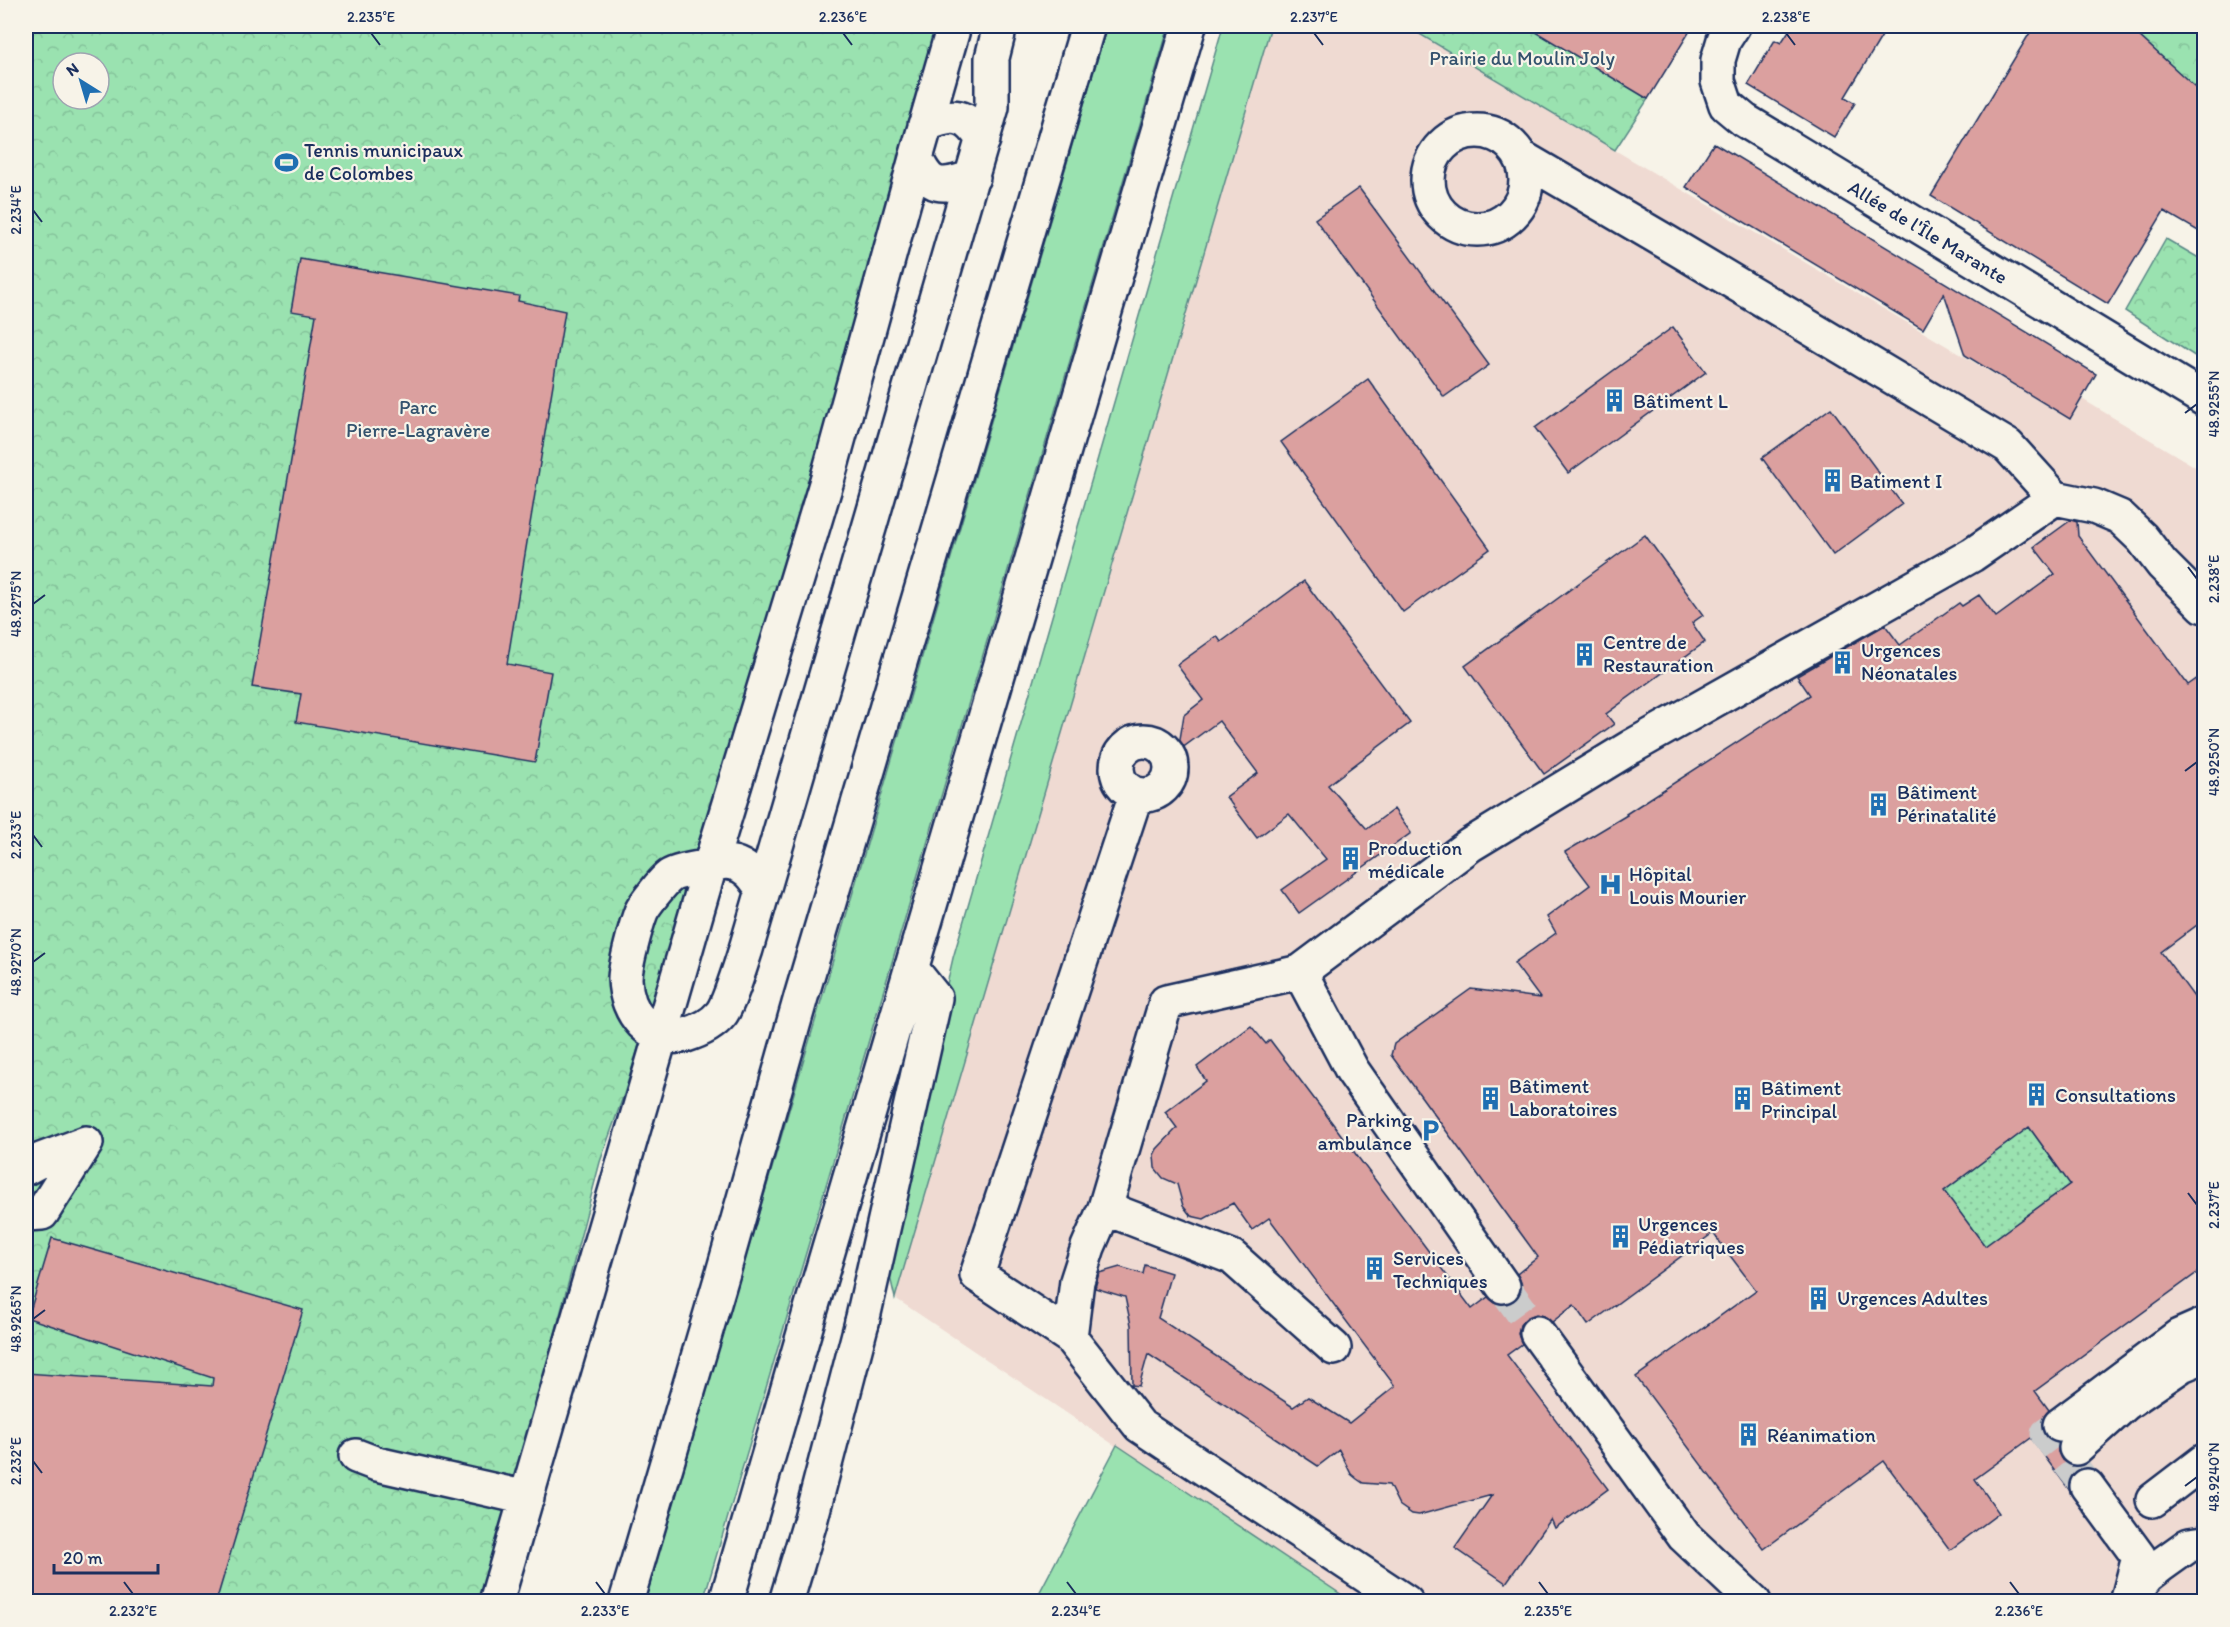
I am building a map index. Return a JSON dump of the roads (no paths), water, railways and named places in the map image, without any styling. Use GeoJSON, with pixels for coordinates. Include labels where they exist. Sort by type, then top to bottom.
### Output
{"type":"FeatureCollection","features":[{"type":"Feature","properties":{"kind":"main road"},"geometry":{"type":"LineString","coordinates":[[496,1602],[660,1035],[828,477],[954,26]]}},
{"type":"Feature","properties":{"kind":"main road"},"geometry":{"type":"LineString","coordinates":[[763,891],[757,879],[748,869],[724,862],[670,875],[642,910],[625,977],[627,993],[634,1012],[644,1026],[660,1035],[678,1037],[693,1033],[711,1023],[722,1012],[746,950],[973,177],[992,107],[992,58],[1000,26]]}},
{"type":"Feature","properties":{"kind":"main road"},"geometry":{"type":"LineString","coordinates":[[626,1602],[801,997],[1088,26]]}},
{"type":"Feature","properties":{"kind":"main road"},"geometry":{"type":"LineString","coordinates":[[726,1602],[1189,26]]}},
{"type":"Feature","properties":{"kind":"main road","name":"Allée de l'Île Marante"},"geometry":{"type":"LineString","coordinates":[[1733,26],[1724,40],[1718,60],[1718,81],[1726,105],[1744,120],[2205,399]]}},
{"type":"Feature","properties":{"kind":"main road"},"geometry":{"type":"LineString","coordinates":[[926,124],[938,119],[957,117],[970,122],[983,140]]}},
{"type":"Feature","properties":{"kind":"main road"},"geometry":{"type":"LineString","coordinates":[[1521,157],[2008,446],[2055,498],[2094,507],[2120,517],[2142,538],[2162,564],[2205,606]]}},
{"type":"Feature","properties":{"kind":"main road"},"geometry":{"type":"LineString","coordinates":[[916,158],[933,182],[942,185],[973,177]]}},
{"type":"Feature","properties":{"kind":"main road"},"geometry":{"type":"LineString","coordinates":[[1070,1336],[1077,1281],[1088,1247],[1105,1208],[1167,1002],[1300,972],[1470,845],[1631,747],[1972,555],[2055,498]]}},
{"type":"Feature","properties":{"kind":"main road"},"geometry":{"type":"LineString","coordinates":[[1136,794],[977,1275],[1070,1336],[1140,1426],[1406,1602]]}},
{"type":"Feature","properties":{"kind":"main road"},"geometry":{"type":"LineString","coordinates":[[786,1602],[810,1522],[862,1322],[935,998],[911,968]]}},
{"type":"Feature","properties":{"kind":"main road"},"geometry":{"type":"LineString","coordinates":[[1300,972],[1352,1070],[1503,1286]]}},
{"type":"Feature","properties":{"kind":"main road"},"geometry":{"type":"LineString","coordinates":[[26,1168],[86,1143],[42,1213],[26,1214]]}},
{"type":"Feature","properties":{"kind":"main road"},"geometry":{"type":"LineString","coordinates":[[1105,1208],[1232,1257],[1335,1348]]}},
{"type":"Feature","properties":{"kind":"main road"},"geometry":{"type":"LineString","coordinates":[[2205,1325],[2179,1336],[2068,1436],[2125,1404],[2182,1365],[2205,1356]]}},
{"type":"Feature","properties":{"kind":"main road"},"geometry":{"type":"LineString","coordinates":[[1537,1333],[1684,1536],[1754,1602]]}},
{"type":"Feature","properties":{"kind":"main road"},"geometry":{"type":"LineString","coordinates":[[356,1456],[377,1464],[527,1498]]}},
{"type":"Feature","properties":{"kind":"main road"},"geometry":{"type":"LineString","coordinates":[[2153,1500],[2205,1461]]}},
{"type":"Feature","properties":{"kind":"main road"},"geometry":{"type":"LineString","coordinates":[[2087,1486],[2139,1557],[2123,1601]]}},
{"type":"Feature","properties":{"kind":"main road"},"geometry":{"type":"LineString","coordinates":[[2123,1601],[2161,1565],[2189,1545],[2204,1543]]}},
{"type":"Feature","properties":{"kind":"tunnel"},"geometry":{"type":"LineString","coordinates":[[1503,1286],[1537,1333]]}},
{"type":"Feature","properties":{"kind":"tunnel"},"geometry":{"type":"LineString","coordinates":[[2060,1425],[2047,1434],[2087,1486]]}},
{"type":"Feature","properties":{"kind":"place","name":"Tennis municipaux de Colombes"},"geometry":{"type":"Point","coordinates":[286,162]}},
{"type":"Feature","properties":{"kind":"place","name":"Bâtiment L"},"geometry":{"type":"Point","coordinates":[1615,401]}},
{"type":"Feature","properties":{"kind":"place","name":"Batiment I"},"geometry":{"type":"Point","coordinates":[1832,481]}},
{"type":"Feature","properties":{"kind":"place","name":"Centre de Restauration"},"geometry":{"type":"Point","coordinates":[1585,654]}},
{"type":"Feature","properties":{"kind":"place","name":"Urgences Néonatales"},"geometry":{"type":"Point","coordinates":[1843,662]}},
{"type":"Feature","properties":{"kind":"place","name":"Bâtiment Périnatalité"},"geometry":{"type":"Point","coordinates":[1879,804]}},
{"type":"Feature","properties":{"kind":"place","name":"Production médicale"},"geometry":{"type":"Point","coordinates":[1350,859]}},
{"type":"Feature","properties":{"kind":"place","name":"Hôpital Louis Mourier"},"geometry":{"type":"Point","coordinates":[1611,885]}},
{"type":"Feature","properties":{"kind":"place","name":"Consultations"},"geometry":{"type":"Point","coordinates":[2037,1095]}},
{"type":"Feature","properties":{"kind":"place","name":"Bâtiment Laboratoires"},"geometry":{"type":"Point","coordinates":[1491,1098]}},
{"type":"Feature","properties":{"kind":"place","name":"Bâtiment Principal"},"geometry":{"type":"Point","coordinates":[1743,1099]}},
{"type":"Feature","properties":{"kind":"place","name":"Parking ambulance"},"geometry":{"type":"Point","coordinates":[1430,1131]}},
{"type":"Feature","properties":{"kind":"place","name":"Urgences Pédiatriques"},"geometry":{"type":"Point","coordinates":[1620,1236]}},
{"type":"Feature","properties":{"kind":"place","name":"Services Techniques"},"geometry":{"type":"Point","coordinates":[1375,1269]}},
{"type":"Feature","properties":{"kind":"place","name":"Urgences Adultes"},"geometry":{"type":"Point","coordinates":[1819,1298]}},
{"type":"Feature","properties":{"kind":"place","name":"Réanimation"},"geometry":{"type":"Point","coordinates":[1749,1435]}},
{"type":"Feature","properties":{"kind":"park label","name":"Prairie du Moulin Joly"},"geometry":{"type":"Point","coordinates":[1522,58]}},
{"type":"Feature","properties":{"kind":"park label","name":"Parc Pierre-Lagravère"},"geometry":{"type":"Point","coordinates":[418,418]}}]}
